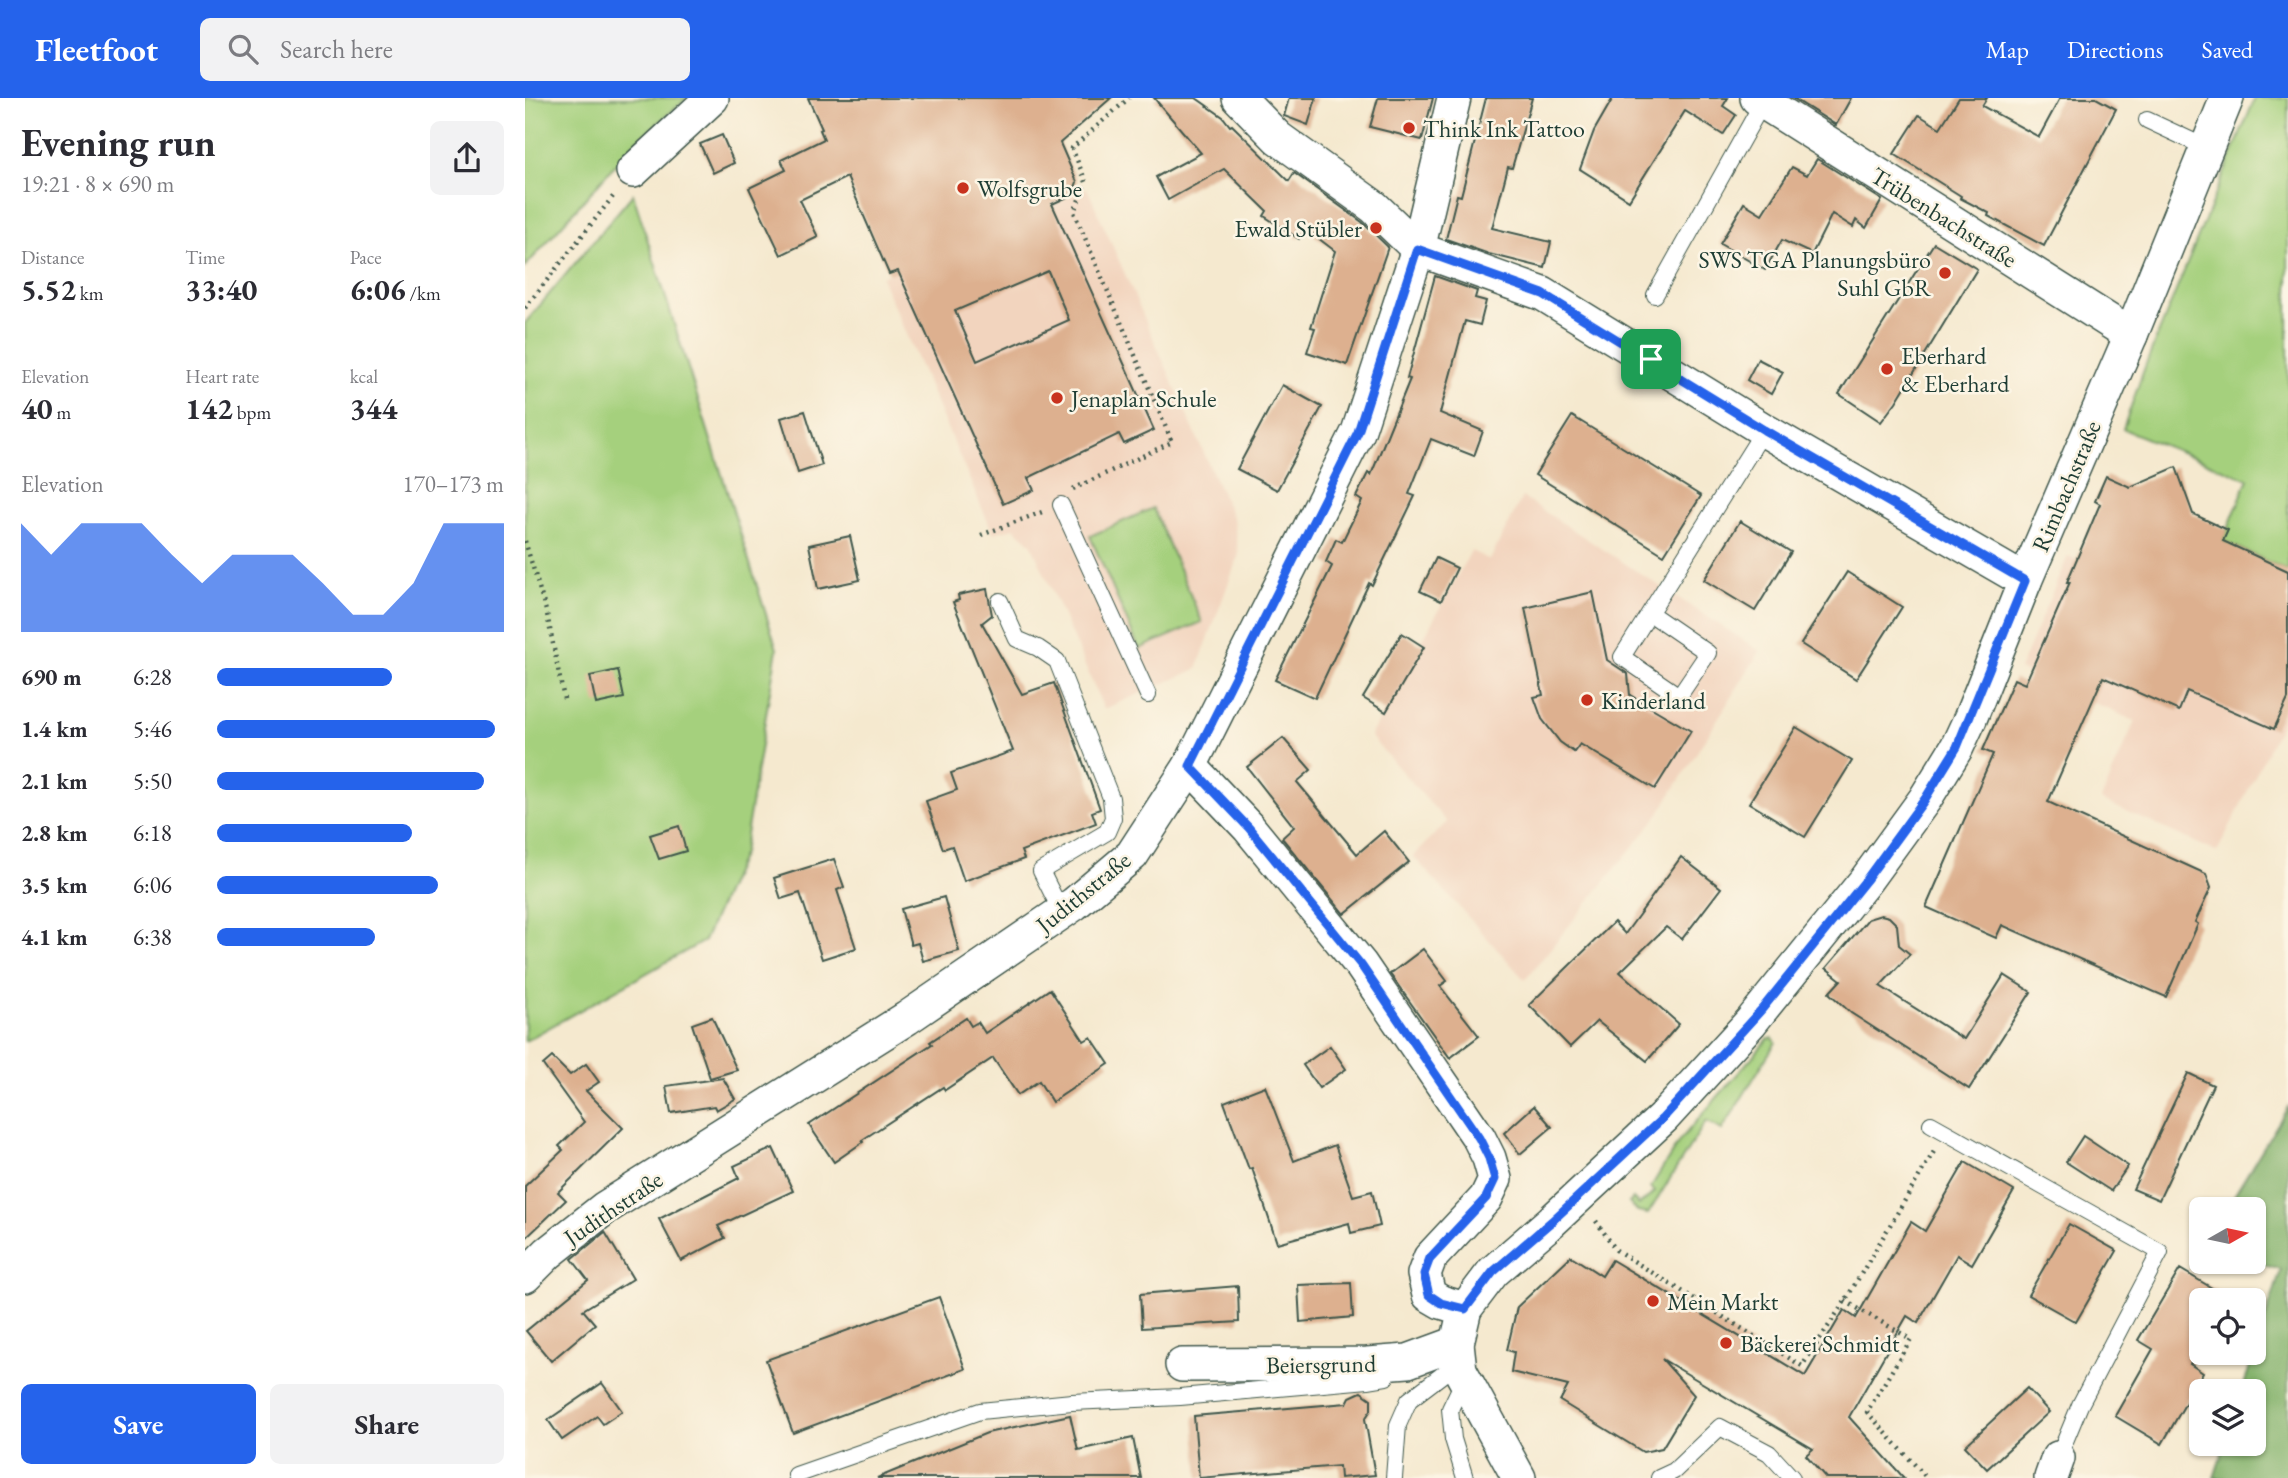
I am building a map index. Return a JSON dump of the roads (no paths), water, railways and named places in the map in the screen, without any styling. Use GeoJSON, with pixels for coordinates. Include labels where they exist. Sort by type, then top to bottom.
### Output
{"type":"FeatureCollection","features":[{"type":"Feature","properties":{"kind":"street"},"geometry":{"type":"LineString","coordinates":[[633,172],[712,98]]}},
{"type":"Feature","properties":{"kind":"street"},"geometry":{"type":"LineString","coordinates":[[1239,98],[1278,138],[1374,207],[1417,249],[1543,294],[1764,430],[2025,581]]}},
{"type":"Feature","properties":{"kind":"street","name":"Judithstraße"},"geometry":{"type":"LineString","coordinates":[[525,1276],[548,1253],[605,1208],[908,1018],[1062,913],[1132,855],[1190,766],[1358,432],[1417,249],[1454,98]]}},
{"type":"Feature","properties":{"kind":"street","name":"Rimbachstraße"},"geometry":{"type":"LineString","coordinates":[[1459,1359],[1465,1309],[1493,1272],[1663,1118],[1751,1022],[1896,840],[1957,747],[2131,335],[2227,98]]}},
{"type":"Feature","properties":{"kind":"street","name":"Trübenbachstraße"},"geometry":{"type":"LineString","coordinates":[[1760,100],[2131,335]]}},
{"type":"Feature","properties":{"kind":"street"},"geometry":{"type":"LineString","coordinates":[[1190,766],[1249,828],[1361,965],[1456,1102],[1489,1158],[1495,1179],[1486,1198],[1430,1258],[1424,1274],[1429,1295],[1441,1303],[1465,1309]]}},
{"type":"Feature","properties":{"kind":"street"},"geometry":{"type":"LineString","coordinates":[[1459,1359],[1519,1478]]}},
{"type":"Feature","properties":{"kind":"street","name":"Beiersgrund"},"geometry":{"type":"LineString","coordinates":[[1182,1365],[1367,1364],[1459,1359]]}},
{"type":"Feature","properties":{"kind":"lane"},"geometry":{"type":"LineString","coordinates":[[1655,295],[1760,100]]}},
{"type":"Feature","properties":{"kind":"lane"},"geometry":{"type":"LineString","coordinates":[[2147,120],[2207,148]]}},
{"type":"Feature","properties":{"kind":"lane"},"geometry":{"type":"LineString","coordinates":[[1651,614],[1708,653],[1679,696],[1622,657],[1764,430]]}},
{"type":"Feature","properties":{"kind":"lane"},"geometry":{"type":"LineString","coordinates":[[1061,505],[1148,695]]}},
{"type":"Feature","properties":{"kind":"lane"},"geometry":{"type":"LineString","coordinates":[[1000,601],[1017,639],[1038,648],[1057,661],[1111,798],[1113,818],[1107,832],[1041,871],[1062,913]]}},
{"type":"Feature","properties":{"kind":"lane"},"geometry":{"type":"LineString","coordinates":[[1938,1128],[2160,1252],[2080,1405],[2054,1468]]}},
{"type":"Feature","properties":{"kind":"lane"},"geometry":{"type":"LineString","coordinates":[[796,1475],[980,1411],[1368,1380],[1459,1359]]}},
{"type":"Feature","properties":{"kind":"lane"},"geometry":{"type":"LineString","coordinates":[[1394,1478],[1398,1425],[1409,1399],[1459,1359]]}},
{"type":"Feature","properties":{"kind":"lane"},"geometry":{"type":"LineString","coordinates":[[1459,1359],[1450,1409],[1453,1440],[1465,1478]]}},
{"type":"Feature","properties":{"kind":"lane"},"geometry":{"type":"LineString","coordinates":[[1659,1478],[1674,1471],[1720,1427],[1769,1453],[1792,1478]]}},
{"type":"Feature","properties":{"kind":"place","name":"Think Ink Tattoo"},"geometry":{"type":"Point","coordinates":[1409,128]}},
{"type":"Feature","properties":{"kind":"place","name":"Wolfsgrube"},"geometry":{"type":"Point","coordinates":[963,188]}},
{"type":"Feature","properties":{"kind":"place","name":"Ewald Stübler"},"geometry":{"type":"Point","coordinates":[1376,228]}},
{"type":"Feature","properties":{"kind":"place","name":"SWS TGA Planungsbüro Suhl GbR"},"geometry":{"type":"Point","coordinates":[1945,273]}},
{"type":"Feature","properties":{"kind":"place","name":"Eberhard & Eberhard"},"geometry":{"type":"Point","coordinates":[1887,369]}},
{"type":"Feature","properties":{"kind":"place","name":"Jenaplan Schule"},"geometry":{"type":"Point","coordinates":[1057,398]}},
{"type":"Feature","properties":{"kind":"place","name":"Kinderland"},"geometry":{"type":"Point","coordinates":[1587,700]}},
{"type":"Feature","properties":{"kind":"place","name":"Mein Markt"},"geometry":{"type":"Point","coordinates":[1653,1301]}},
{"type":"Feature","properties":{"kind":"place","name":"Bäckerei Schmidt"},"geometry":{"type":"Point","coordinates":[1726,1343]}}]}
